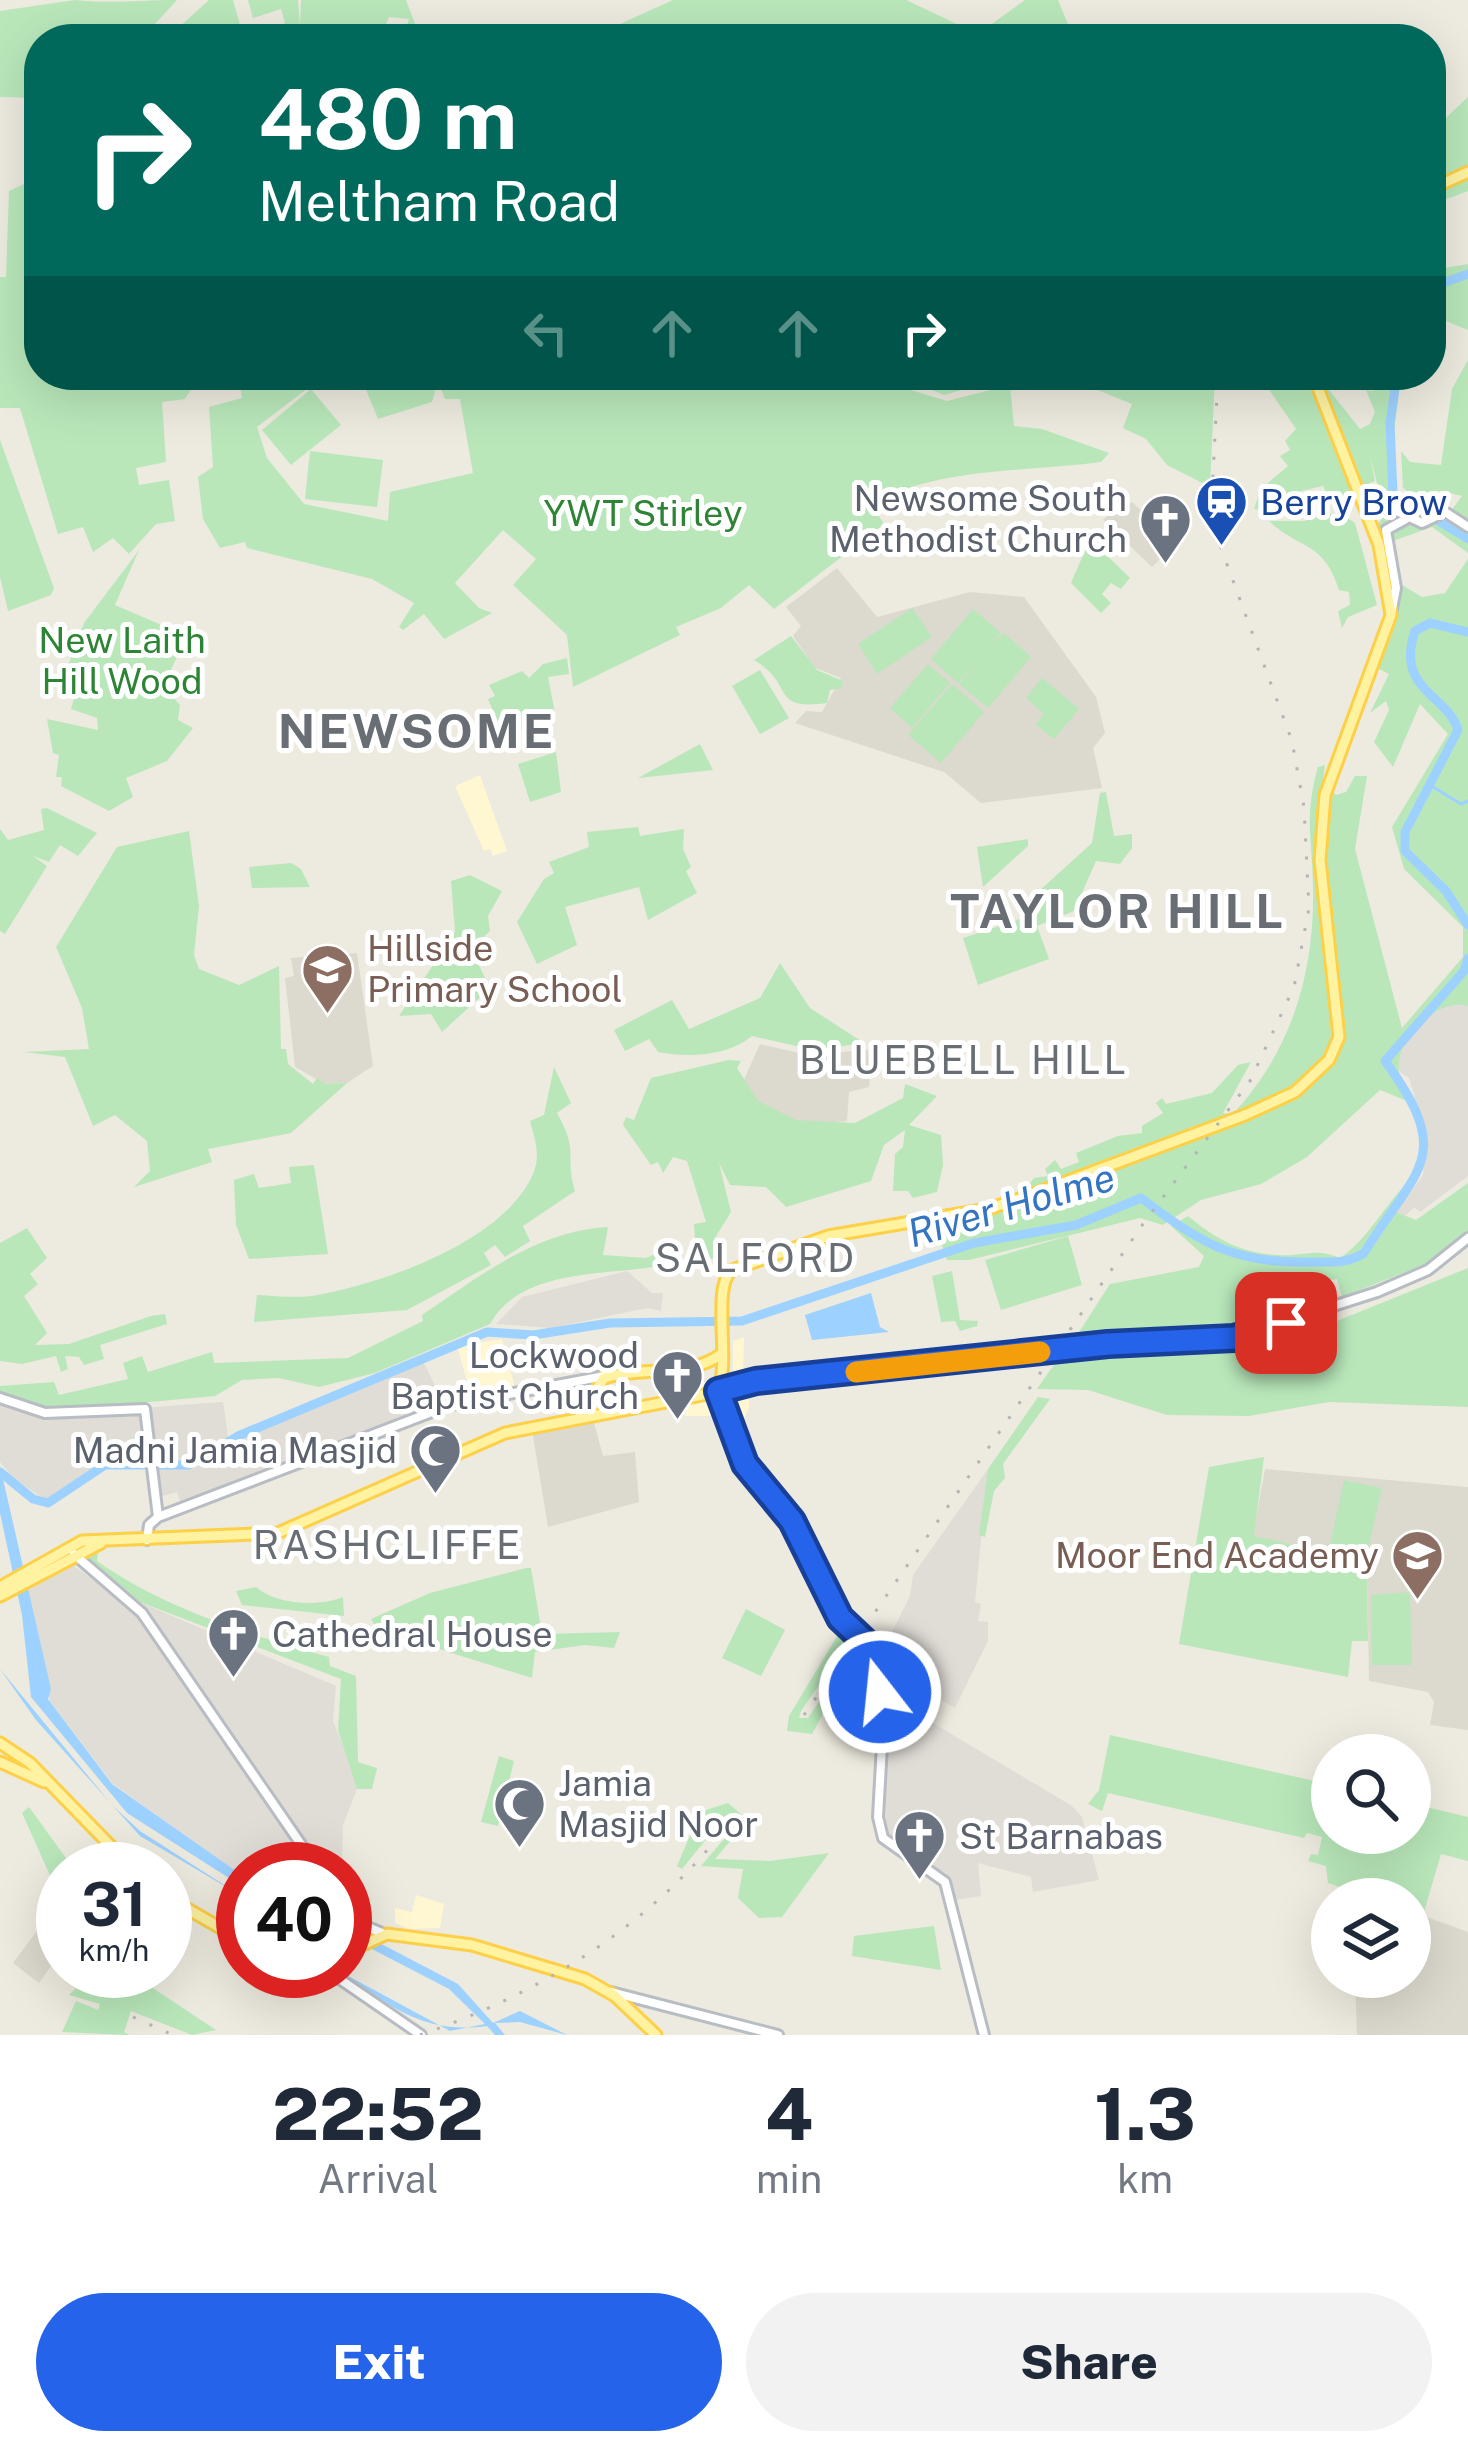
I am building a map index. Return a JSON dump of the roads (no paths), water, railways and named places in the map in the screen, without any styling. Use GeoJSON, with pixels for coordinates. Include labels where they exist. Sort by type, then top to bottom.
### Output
{"type":"FeatureCollection","features":[{"type":"Feature","properties":{"kind":"main road"},"geometry":{"type":"LineString","coordinates":[[6,1589],[71,1550],[112,1539],[278,1533],[380,1484],[505,1433],[718,1391],[726,1333],[722,1283],[731,1270],[842,1232],[961,1214],[1025,1197],[1245,1115],[1318,1073],[1339,1036],[1320,860],[1326,788],[1391,615],[1389,580],[1319,390]]}},
{"type":"Feature","properties":{"kind":"main road"},"geometry":{"type":"LineString","coordinates":[[580,1415],[606,1376],[702,1366],[723,1351]]}},
{"type":"Feature","properties":{"kind":"main road"},"geometry":{"type":"LineString","coordinates":[[71,1550],[112,1539]]}},
{"type":"Feature","properties":{"kind":"main road"},"geometry":{"type":"LineString","coordinates":[[0,1743],[19,1755],[106,1842]]}},
{"type":"Feature","properties":{"kind":"main road"},"geometry":{"type":"LineString","coordinates":[[19,1755],[36,1778]]}},
{"type":"Feature","properties":{"kind":"main road"},"geometry":{"type":"LineString","coordinates":[[0,1762],[51,1786]]}},
{"type":"Feature","properties":{"kind":"main road"},"geometry":{"type":"LineString","coordinates":[[372,1936],[472,1945],[585,1979],[610,1992],[656,2035]]}},
{"type":"Feature","properties":{"kind":"street"},"geometry":{"type":"LineString","coordinates":[[1360,501],[1378,502],[1408,519],[1431,521],[1440,514],[1468,527]]}},
{"type":"Feature","properties":{"kind":"street"},"geometry":{"type":"LineString","coordinates":[[1391,615],[1396,588],[1386,530],[1408,519]]}},
{"type":"Feature","properties":{"kind":"street"},"geometry":{"type":"LineString","coordinates":[[984,2035],[945,1882],[884,1838],[878,1817],[877,1653],[840,1618],[792,1521],[745,1464],[718,1391],[756,1381],[1087,1346],[1234,1338],[1377,1292],[1428,1270],[1468,1238]]}},
{"type":"Feature","properties":{"kind":"street"},"geometry":{"type":"LineString","coordinates":[[147,1540],[149,1525],[158,1517],[450,1405],[606,1376]]}},
{"type":"Feature","properties":{"kind":"street"},"geometry":{"type":"LineString","coordinates":[[0,1398],[45,1413],[142,1408],[158,1517]]}},
{"type":"Feature","properties":{"kind":"street"},"geometry":{"type":"LineString","coordinates":[[83,1562],[85,1548]]}},
{"type":"Feature","properties":{"kind":"street"},"geometry":{"type":"LineString","coordinates":[[71,1550],[142,1613],[299,1842]]}},
{"type":"Feature","properties":{"kind":"street"},"geometry":{"type":"LineString","coordinates":[[610,1992],[778,2035]]}},
{"type":"Feature","properties":{"kind":"street"},"geometry":{"type":"LineString","coordinates":[[630,2009],[638,1996]]}},
{"type":"Feature","properties":{"kind":"street"},"geometry":{"type":"LineString","coordinates":[[368,1998],[422,2035]]}},
{"type":"Feature","properties":{"kind":"water"},"geometry":{"type":"Polygon","coordinates":[[[871,1293],[880,1327],[889,1332],[812,1340],[805,1315],[871,1293]]]}},
{"type":"Feature","properties":{"kind":"water"},"geometry":{"type":"Polygon","coordinates":[[[0,1466],[51,1689],[48,1699],[112,1784],[216,1857],[216,1870],[192,1854],[192,1842],[172,1842],[127,1813],[31,1697],[22,1615],[0,1513],[0,1466]]]}},
{"type":"Feature","properties":{"kind":"water"},"geometry":{"type":"Polygon","coordinates":[[[0,1669],[110,1802],[36,1720],[0,1669]]]}},
{"type":"Feature","properties":{"kind":"water"},"geometry":{"type":"Polygon","coordinates":[[[113,1806],[157,1842],[140,1836],[113,1806]]]}},
{"type":"Feature","properties":{"kind":"water"},"geometry":{"type":"Polygon","coordinates":[[[372,1939],[458,1984],[493,2023],[520,2011],[567,2035],[520,2022],[495,2023],[505,2035],[495,2035],[487,2026],[468,2027],[485,2024],[449,1989],[372,1949],[372,1939]]]}},
{"type":"Feature","properties":{"kind":"water"},"geometry":{"type":"Polygon","coordinates":[[[372,1989],[438,2025],[391,2006],[372,1989]]]}},
{"type":"Feature","properties":{"kind":"waterway","name":"River Holme"},"geometry":{"type":"LineString","coordinates":[[1446,282],[1468,274]]}},
{"type":"Feature","properties":{"kind":"waterway","name":"River Holme"},"geometry":{"type":"LineString","coordinates":[[1395,390],[1390,423],[1393,493],[1468,539]]}},
{"type":"Feature","properties":{"kind":"waterway","name":"River Holme"},"geometry":{"type":"LineString","coordinates":[[1468,632],[1430,623],[1415,631],[1411,651],[1417,679],[1458,730],[1405,832],[1405,851],[1446,891],[1468,925]]}},
{"type":"Feature","properties":{"kind":"waterway"},"geometry":{"type":"LineString","coordinates":[[1428,784],[1461,804],[1468,801]]}},
{"type":"Feature","properties":{"kind":"waterway","name":"River Holme"},"geometry":{"type":"LineString","coordinates":[[0,1472],[33,1499],[48,1503],[105,1465],[189,1465],[238,1436],[487,1332],[533,1335],[610,1323],[742,1321],[974,1243],[1076,1225],[1141,1198],[1201,1239],[1239,1254],[1283,1262],[1352,1259],[1364,1253],[1421,1161],[1424,1142],[1419,1120],[1385,1061],[1464,971],[1468,958]]}},
{"type":"Feature","properties":{"kind":"railway"},"geometry":{"type":"LineString","coordinates":[[804,1715],[1143,1224],[1250,1081],[1294,987],[1309,908],[1304,807],[1292,741],[1221,548],[1213,476],[1217,390]]}},
{"type":"Feature","properties":{"kind":"railway"},"geometry":{"type":"LineString","coordinates":[[420,2035],[506,2000],[586,1955],[659,1899],[723,1831]]}},
{"type":"Feature","properties":{"kind":"railway"},"geometry":{"type":"LineString","coordinates":[[133,2017],[173,2035]]}},
{"type":"Feature","properties":{"kind":"place","name":"Berry Brow"},"geometry":{"type":"Point","coordinates":[1221,548]}},
{"type":"Feature","properties":{"kind":"place","name":"Newsome South Methodist Church"},"geometry":{"type":"Point","coordinates":[1166,565]}},
{"type":"Feature","properties":{"kind":"place","name":"Hillside Primary School"},"geometry":{"type":"Point","coordinates":[328,1015]}},
{"type":"Feature","properties":{"kind":"place","name":"Lockwood Baptist Church"},"geometry":{"type":"Point","coordinates":[678,1422]}},
{"type":"Feature","properties":{"kind":"place","name":"Madni Jamia Masjid"},"geometry":{"type":"Point","coordinates":[436,1496]}},
{"type":"Feature","properties":{"kind":"place","name":"Moor End Academy"},"geometry":{"type":"Point","coordinates":[1418,1601]}},
{"type":"Feature","properties":{"kind":"place","name":"Cathedral House"},"geometry":{"type":"Point","coordinates":[233,1680]}},
{"type":"Feature","properties":{"kind":"place","name":"Jamia Masjid Noor"},"geometry":{"type":"Point","coordinates":[519,1850]}},
{"type":"Feature","properties":{"kind":"place","name":"St Barnabas"},"geometry":{"type":"Point","coordinates":[920,1882]}},
{"type":"Feature","properties":{"kind":"district","name":"NEWSOME"},"geometry":{"type":"Point","coordinates":[417,731]}},
{"type":"Feature","properties":{"kind":"district","name":"TAYLOR HILL"},"geometry":{"type":"Point","coordinates":[1118,911]}},
{"type":"Feature","properties":{"kind":"district","name":"BLUEBELL HILL"},"geometry":{"type":"Point","coordinates":[964,1060]}},
{"type":"Feature","properties":{"kind":"district","name":"SALFORD"},"geometry":{"type":"Point","coordinates":[756,1258]}},
{"type":"Feature","properties":{"kind":"district","name":"RASHCLIFFE"},"geometry":{"type":"Point","coordinates":[388,1545]}},
{"type":"Feature","properties":{"kind":"park label","name":"YWT Stirley"},"geometry":{"type":"Point","coordinates":[643,513]}},
{"type":"Feature","properties":{"kind":"park label","name":"New Laith Hill Wood"},"geometry":{"type":"Point","coordinates":[122,660]}}]}
